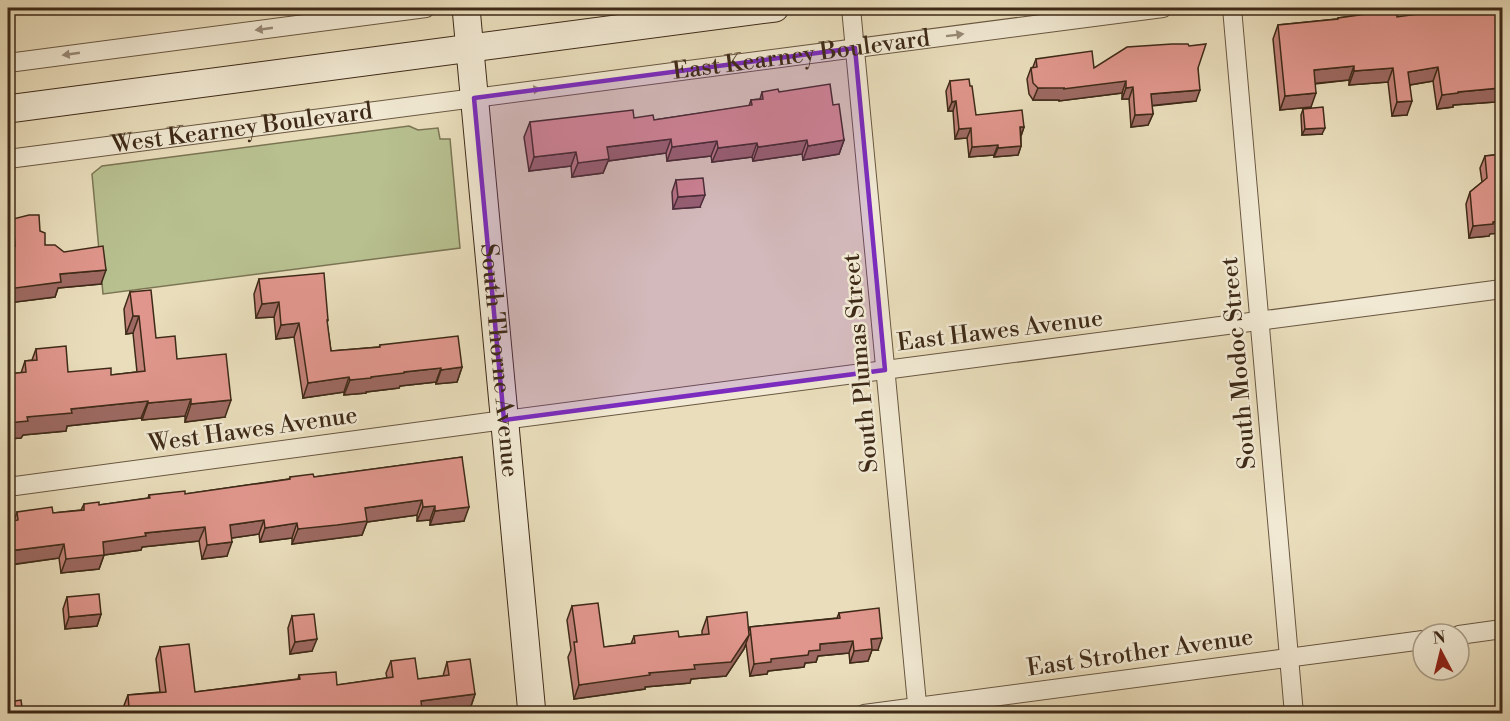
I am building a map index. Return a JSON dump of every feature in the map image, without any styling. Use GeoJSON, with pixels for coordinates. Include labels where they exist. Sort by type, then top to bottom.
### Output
{"type":"FeatureCollection","features":[{"type":"Feature","properties":{"kind":"main road","name":"South Thorne Avenue"},"geometry":{"type":"LineString","coordinates":[[466,8],[532,714]]}},
{"type":"Feature","properties":{"kind":"main road","name":"East Kearney Boulevard"},"geometry":{"type":"LineString","coordinates":[[470,48],[774,8]]}},
{"type":"Feature","properties":{"kind":"main road","name":"West Kearney Boulevard"},"geometry":{"type":"LineString","coordinates":[[8,109],[470,48]]}},
{"type":"Feature","properties":{"kind":"street"},"geometry":{"type":"LineString","coordinates":[[8,63],[426,8]]}},
{"type":"Feature","properties":{"kind":"street","name":"South Plumas Street"},"geometry":{"type":"LineString","coordinates":[[851,8],[918,710]]}},
{"type":"Feature","properties":{"kind":"street","name":"East Kearney Boulevard"},"geometry":{"type":"LineString","coordinates":[[474,98],[1163,8]]}},
{"type":"Feature","properties":{"kind":"street","name":"South Modoc Street"},"geometry":{"type":"LineString","coordinates":[[1232,8],[1294,714]]}},
{"type":"Feature","properties":{"kind":"street","name":"West Kearney Boulevard"},"geometry":{"type":"LineString","coordinates":[[8,159],[474,98]]}},
{"type":"Feature","properties":{"kind":"street","name":"East Hawes Avenue"},"geometry":{"type":"LineString","coordinates":[[504,420],[1503,289]]}},
{"type":"Feature","properties":{"kind":"street","name":"West Hawes Avenue"},"geometry":{"type":"LineString","coordinates":[[8,487],[504,420]]}},
{"type":"Feature","properties":{"kind":"street"},"geometry":{"type":"LineString","coordinates":[[1471,633],[1503,629]]}},
{"type":"Feature","properties":{"kind":"street","name":"East Strother Avenue"},"geometry":{"type":"LineString","coordinates":[[864,714],[918,710],[1411,642]]}},
{"type":"Feature","properties":{"kind":"highlighted area"},"geometry":{"type":"Polygon","coordinates":[[[855,48],[885,370],[504,420],[474,98],[855,48]]]}},
{"type":"Feature","properties":{"kind":"green space"},"geometry":{"type":"Polygon","coordinates":[[[409,126],[418,130],[438,128],[440,139],[450,139],[460,248],[103,294],[92,174],[102,166],[409,126]]]}},
{"type":"Feature","properties":{"kind":"building"},"geometry":{"type":"Polygon","coordinates":[[[1373,8],[1397,8],[1397,17],[1461,8],[1503,8],[1503,39],[1496,40],[1500,88],[1442,95],[1438,67],[1408,72],[1412,101],[1397,102],[1393,68],[1354,71],[1354,66],[1314,70],[1316,93],[1285,96],[1278,25],[1373,13],[1373,8]]]}},
{"type":"Feature","properties":{"kind":"building"},"geometry":{"type":"Polygon","coordinates":[[[1188,44],[1189,46],[1206,44],[1198,68],[1200,90],[1151,94],[1153,114],[1135,115],[1133,87],[1126,88],[1126,81],[1063,89],[1065,88],[1038,88],[1033,83],[1031,68],[1037,67],[1036,59],[1092,51],[1094,68],[1127,47],[1188,44]]]}},
{"type":"Feature","properties":{"kind":"building"},"geometry":{"type":"Polygon","coordinates":[[[969,79],[976,115],[1022,110],[1024,127],[1020,127],[1021,146],[972,147],[971,128],[959,129],[956,101],[952,102],[950,81],[969,79]]]}},
{"type":"Feature","properties":{"kind":"building"},"geometry":{"type":"Polygon","coordinates":[[[830,84],[833,105],[839,104],[844,140],[808,146],[807,140],[758,147],[757,143],[718,148],[717,141],[672,147],[671,139],[607,147],[609,159],[578,163],[576,152],[534,157],[530,122],[633,110],[634,118],[653,115],[654,120],[752,105],[751,100],[763,99],[762,92],[778,89],[779,92],[830,84]]]}},
{"type":"Feature","properties":{"kind":"building"},"geometry":{"type":"Polygon","coordinates":[[[1323,107],[1325,128],[1305,129],[1303,109],[1323,107]]]}},
{"type":"Feature","properties":{"kind":"building"},"geometry":{"type":"Polygon","coordinates":[[[1503,154],[1503,221],[1473,226],[1470,192],[1487,178],[1485,156],[1503,154]]]}},
{"type":"Feature","properties":{"kind":"building"},"geometry":{"type":"Polygon","coordinates":[[[703,178],[705,195],[678,197],[676,180],[703,178]]]}},
{"type":"Feature","properties":{"kind":"building"},"geometry":{"type":"Polygon","coordinates":[[[39,215],[40,231],[45,233],[45,245],[55,245],[64,252],[103,246],[106,270],[60,274],[61,282],[8,289],[8,247],[15,246],[13,219],[39,215]]]}},
{"type":"Feature","properties":{"kind":"building"},"geometry":{"type":"Polygon","coordinates":[[[324,273],[331,351],[458,336],[462,367],[308,383],[299,323],[281,325],[279,302],[262,304],[259,279],[324,273]]]}},
{"type":"Feature","properties":{"kind":"building"},"geometry":{"type":"Polygon","coordinates":[[[151,290],[156,338],[175,336],[177,359],[226,354],[231,400],[191,404],[191,399],[148,403],[148,401],[71,409],[72,413],[27,417],[28,421],[8,423],[8,374],[26,372],[25,361],[37,360],[36,349],[66,346],[68,372],[111,368],[111,375],[145,371],[139,316],[133,316],[130,292],[151,290]]]}},
{"type":"Feature","properties":{"kind":"building"},"geometry":{"type":"Polygon","coordinates":[[[462,457],[469,507],[435,511],[435,506],[423,507],[422,500],[365,508],[367,521],[298,529],[297,523],[265,528],[264,520],[230,525],[232,542],[207,545],[205,527],[145,533],[146,536],[103,542],[104,555],[66,559],[64,544],[9,551],[12,574],[8,574],[8,522],[18,520],[17,512],[52,507],[53,513],[84,510],[84,504],[99,502],[99,505],[150,498],[149,495],[185,491],[185,494],[290,479],[290,477],[313,474],[314,477],[462,457]]]}},
{"type":"Feature","properties":{"kind":"building"},"geometry":{"type":"Polygon","coordinates":[[[99,594],[101,614],[69,617],[67,597],[99,594]]]}},
{"type":"Feature","properties":{"kind":"building"},"geometry":{"type":"Polygon","coordinates":[[[598,603],[604,647],[635,643],[634,636],[678,631],[679,637],[709,634],[707,617],[747,612],[749,635],[731,662],[694,665],[695,669],[649,673],[650,675],[579,685],[574,642],[577,642],[572,606],[598,603]]]}},
{"type":"Feature","properties":{"kind":"building"},"geometry":{"type":"Polygon","coordinates":[[[879,608],[882,638],[871,639],[872,649],[854,651],[853,641],[820,644],[820,650],[809,651],[808,655],[771,659],[771,662],[754,664],[750,627],[840,618],[839,613],[879,608]]]}},
{"type":"Feature","properties":{"kind":"building"},"geometry":{"type":"Polygon","coordinates":[[[314,614],[317,639],[295,642],[292,616],[314,614]]]}},
{"type":"Feature","properties":{"kind":"building"},"geometry":{"type":"Polygon","coordinates":[[[189,644],[195,692],[300,679],[299,675],[336,672],[337,685],[393,677],[391,661],[415,658],[418,679],[449,675],[447,662],[470,659],[475,694],[421,701],[422,710],[400,714],[91,714],[129,708],[128,695],[166,692],[160,647],[189,644]]]}},
{"type":"Feature","properties":{"kind":"building"},"geometry":{"type":"Polygon","coordinates":[[[21,700],[23,714],[8,714],[8,702],[21,700]]]}},
{"type":"Feature","properties":{"kind":"building"},"geometry":{"type":"Polygon","coordinates":[[[50,711],[50,714],[30,714],[50,711]]]}}]}
